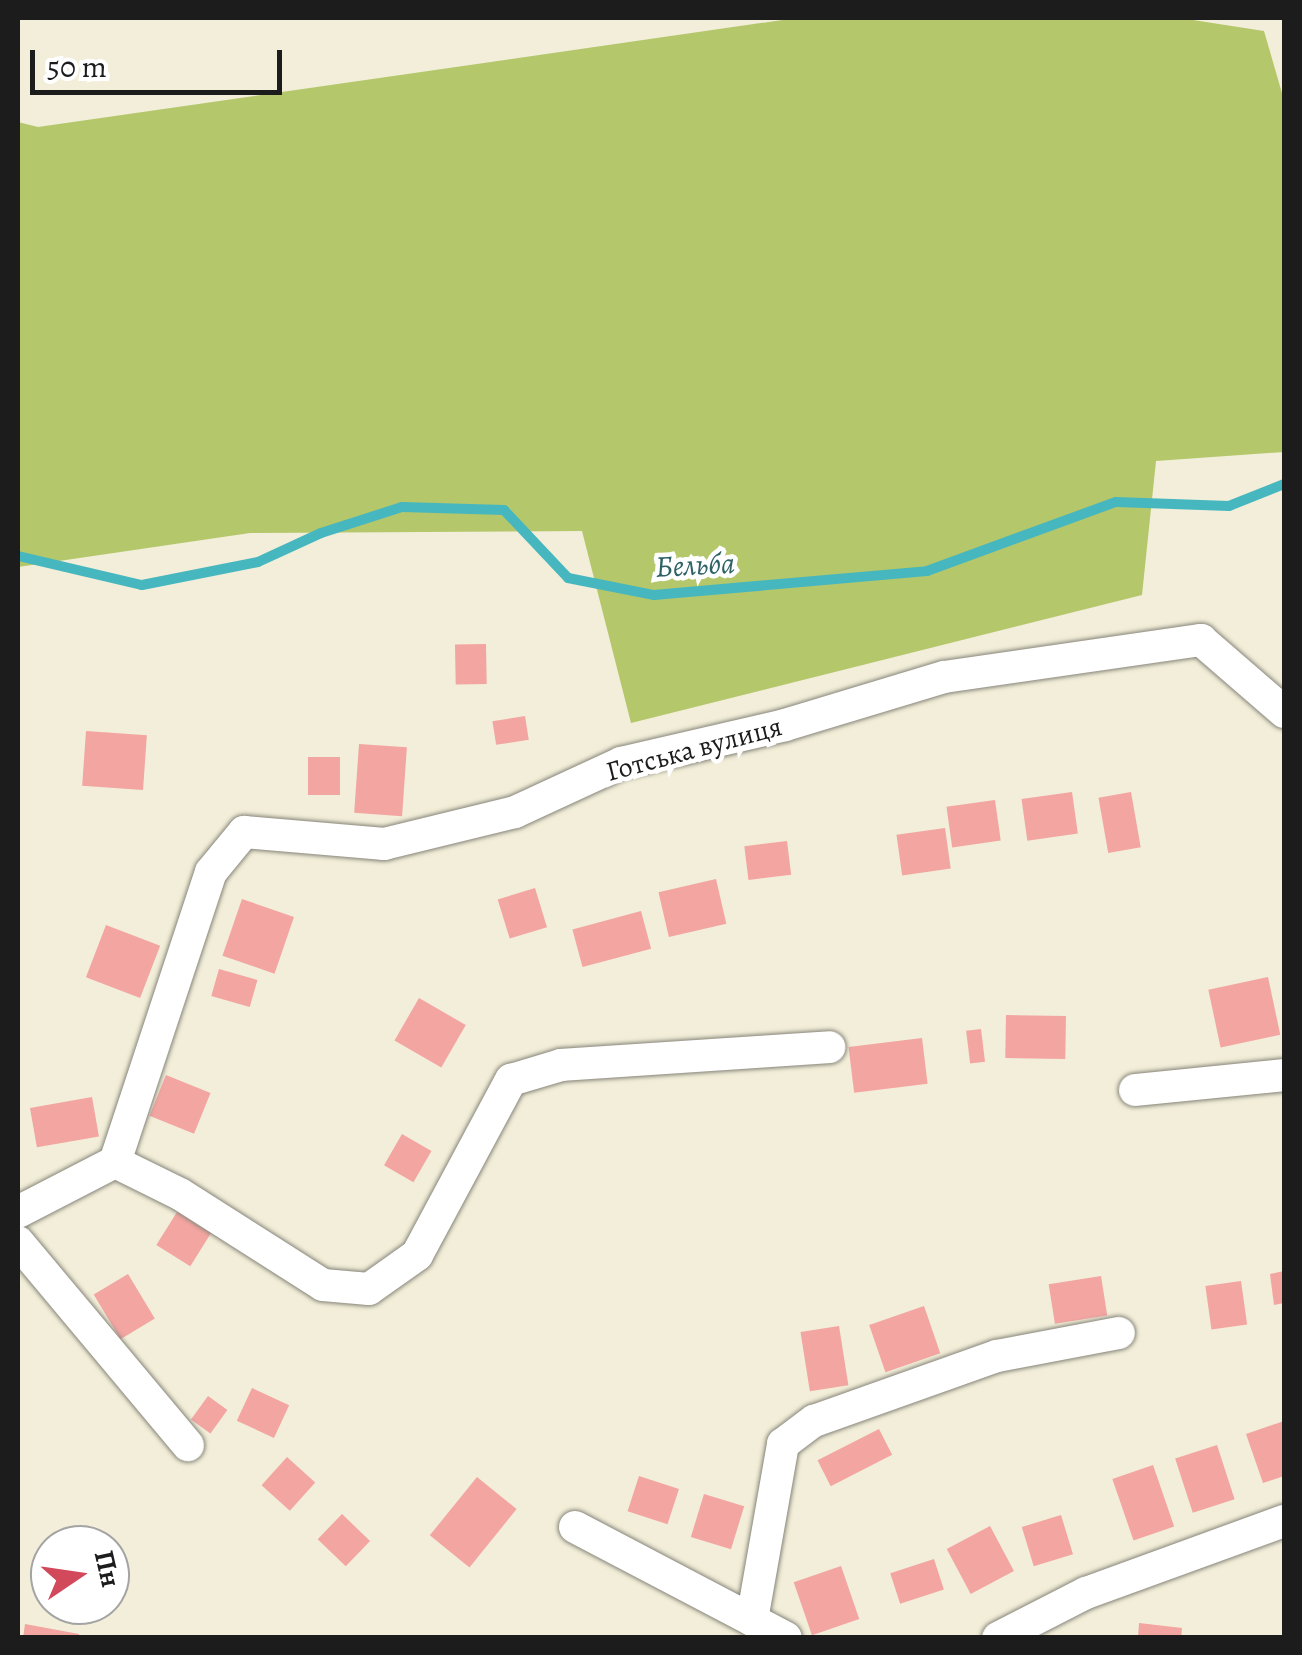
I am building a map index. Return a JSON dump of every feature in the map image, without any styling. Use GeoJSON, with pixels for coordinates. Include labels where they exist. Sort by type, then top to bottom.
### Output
{"type":"FeatureCollection","features":[{"type":"Feature","properties":{"kind":"street","name":"Готська вулиця"},"geometry":{"type":"LineString","coordinates":[[114,1162],[211,872],[244,832],[384,844],[515,812],[620,763],[785,725],[944,677],[1201,640],[1284,712]]}},
{"type":"Feature","properties":{"kind":"street"},"geometry":{"type":"LineString","coordinates":[[18,1212],[114,1162],[180,1194],[323,1285],[369,1289],[417,1255],[512,1080],[561,1065],[829,1047]]}},
{"type":"Feature","properties":{"kind":"street"},"geometry":{"type":"LineString","coordinates":[[1135,1090],[1284,1075]]}},
{"type":"Feature","properties":{"kind":"street"},"geometry":{"type":"LineString","coordinates":[[18,1242],[188,1445]]}},
{"type":"Feature","properties":{"kind":"street"},"geometry":{"type":"LineString","coordinates":[[752,1620],[783,1444],[814,1420],[997,1356],[1119,1333]]}},
{"type":"Feature","properties":{"kind":"street"},"geometry":{"type":"LineString","coordinates":[[998,1638],[1086,1594],[1284,1521]]}},
{"type":"Feature","properties":{"kind":"street"},"geometry":{"type":"LineString","coordinates":[[575,1527],[786,1638]]}},
{"type":"Feature","properties":{"kind":"green space"},"geometry":{"type":"Polygon","coordinates":[[[796,18],[1180,18],[1264,31],[1284,100],[1284,452],[1156,461],[1142,595],[631,723],[582,531],[250,533],[18,567],[18,122],[38,127],[796,18]]]}},
{"type":"Feature","properties":{"kind":"building"},"geometry":{"type":"Polygon","coordinates":[[[486,644],[487,684],[456,685],[455,645],[486,644]]]}},
{"type":"Feature","properties":{"kind":"building"},"geometry":{"type":"Polygon","coordinates":[[[525,716],[529,740],[496,745],[492,721],[525,716]]]}},
{"type":"Feature","properties":{"kind":"building"},"geometry":{"type":"Polygon","coordinates":[[[86,731],[147,735],[143,790],[82,786],[86,731]]]}},
{"type":"Feature","properties":{"kind":"building"},"geometry":{"type":"Polygon","coordinates":[[[359,744],[407,747],[402,816],[354,813],[359,744]]]}},
{"type":"Feature","properties":{"kind":"building"},"geometry":{"type":"Polygon","coordinates":[[[308,757],[340,757],[340,795],[308,795],[308,757]]]}},
{"type":"Feature","properties":{"kind":"building"},"geometry":{"type":"Polygon","coordinates":[[[1072,792],[1078,834],[1027,841],[1021,799],[1072,792]]]}},
{"type":"Feature","properties":{"kind":"building"},"geometry":{"type":"Polygon","coordinates":[[[1131,792],[1141,847],[1108,853],[1099,798],[1131,792]]]}},
{"type":"Feature","properties":{"kind":"building"},"geometry":{"type":"Polygon","coordinates":[[[995,800],[1001,841],[952,847],[946,807],[995,800]]]}},
{"type":"Feature","properties":{"kind":"building"},"geometry":{"type":"Polygon","coordinates":[[[945,828],[951,869],[902,875],[896,835],[945,828]]]}},
{"type":"Feature","properties":{"kind":"building"},"geometry":{"type":"Polygon","coordinates":[[[787,841],[791,875],[748,880],[744,846],[787,841]]]}},
{"type":"Feature","properties":{"kind":"building"},"geometry":{"type":"Polygon","coordinates":[[[716,879],[726,924],[669,937],[659,892],[716,879]]]}},
{"type":"Feature","properties":{"kind":"building"},"geometry":{"type":"Polygon","coordinates":[[[535,888],[547,927],[510,939],[498,899],[535,888]]]}},
{"type":"Feature","properties":{"kind":"building"},"geometry":{"type":"Polygon","coordinates":[[[242,899],[294,917],[274,974],[222,956],[242,899]]]}},
{"type":"Feature","properties":{"kind":"building"},"geometry":{"type":"Polygon","coordinates":[[[641,911],[651,949],[583,967],[572,929],[641,911]]]}},
{"type":"Feature","properties":{"kind":"building"},"geometry":{"type":"Polygon","coordinates":[[[106,925],[160,946],[140,998],[86,977],[106,925]]]}},
{"type":"Feature","properties":{"kind":"building"},"geometry":{"type":"Polygon","coordinates":[[[219,969],[257,980],[250,1007],[211,996],[219,969]]]}},
{"type":"Feature","properties":{"kind":"building"},"geometry":{"type":"Polygon","coordinates":[[[1268,977],[1280,1035],[1221,1047],[1208,990],[1268,977]]]}},
{"type":"Feature","properties":{"kind":"building"},"geometry":{"type":"Polygon","coordinates":[[[419,998],[466,1025],[441,1067],[394,1040],[419,998]]]}},
{"type":"Feature","properties":{"kind":"building"},"geometry":{"type":"Polygon","coordinates":[[[1006,1015],[1066,1016],[1065,1059],[1005,1058],[1006,1015]]]}},
{"type":"Feature","properties":{"kind":"building"},"geometry":{"type":"Polygon","coordinates":[[[981,1029],[985,1062],[970,1064],[966,1031],[981,1029]]]}},
{"type":"Feature","properties":{"kind":"building"},"geometry":{"type":"Polygon","coordinates":[[[922,1038],[928,1084],[854,1093],[849,1047],[922,1038]]]}},
{"type":"Feature","properties":{"kind":"building"},"geometry":{"type":"Polygon","coordinates":[[[166,1075],[211,1093],[194,1134],[150,1116],[166,1075]]]}},
{"type":"Feature","properties":{"kind":"building"},"geometry":{"type":"Polygon","coordinates":[[[92,1097],[99,1136],[37,1147],[30,1108],[92,1097]]]}},
{"type":"Feature","properties":{"kind":"building"},"geometry":{"type":"Polygon","coordinates":[[[402,1134],[431,1151],[413,1182],[384,1165],[402,1134]]]}},
{"type":"Feature","properties":{"kind":"building"},"geometry":{"type":"Polygon","coordinates":[[[177,1212],[211,1233],[190,1266],[156,1245],[177,1212]]]}},
{"type":"Feature","properties":{"kind":"building"},"geometry":{"type":"Polygon","coordinates":[[[1284,1271],[1284,1303],[1274,1305],[1270,1274],[1284,1271]]]}},
{"type":"Feature","properties":{"kind":"building"},"geometry":{"type":"Polygon","coordinates":[[[128,1274],[155,1319],[120,1339],[94,1295],[128,1274]]]}},
{"type":"Feature","properties":{"kind":"building"},"geometry":{"type":"Polygon","coordinates":[[[1101,1276],[1107,1316],[1055,1324],[1049,1284],[1101,1276]]]}},
{"type":"Feature","properties":{"kind":"building"},"geometry":{"type":"Polygon","coordinates":[[[1241,1281],[1247,1325],[1211,1330],[1205,1286],[1241,1281]]]}},
{"type":"Feature","properties":{"kind":"building"},"geometry":{"type":"Polygon","coordinates":[[[924,1306],[940,1353],[885,1372],[869,1325],[924,1306]]]}},
{"type":"Feature","properties":{"kind":"building"},"geometry":{"type":"Polygon","coordinates":[[[839,1326],[848,1385],[810,1391],[800,1332],[839,1326]]]}},
{"type":"Feature","properties":{"kind":"building"},"geometry":{"type":"Polygon","coordinates":[[[252,1388],[289,1405],[274,1438],[237,1421],[252,1388]]]}},
{"type":"Feature","properties":{"kind":"building"},"geometry":{"type":"Polygon","coordinates":[[[208,1396],[227,1410],[210,1434],[191,1419],[208,1396]]]}},
{"type":"Feature","properties":{"kind":"building"},"geometry":{"type":"Polygon","coordinates":[[[1284,1421],[1284,1476],[1263,1483],[1246,1434],[1284,1421]]]}},
{"type":"Feature","properties":{"kind":"building"},"geometry":{"type":"Polygon","coordinates":[[[879,1429],[892,1455],[831,1486],[818,1460],[879,1429]]]}},
{"type":"Feature","properties":{"kind":"building"},"geometry":{"type":"Polygon","coordinates":[[[1217,1445],[1235,1499],[1193,1513],[1175,1459],[1217,1445]]]}},
{"type":"Feature","properties":{"kind":"building"},"geometry":{"type":"Polygon","coordinates":[[[287,1457],[315,1482],[290,1511],[262,1485],[287,1457]]]}},
{"type":"Feature","properties":{"kind":"building"},"geometry":{"type":"Polygon","coordinates":[[[1153,1465],[1174,1526],[1134,1540],[1112,1479],[1153,1465]]]}},
{"type":"Feature","properties":{"kind":"building"},"geometry":{"type":"Polygon","coordinates":[[[639,1476],[679,1489],[668,1524],[628,1511],[639,1476]]]}},
{"type":"Feature","properties":{"kind":"building"},"geometry":{"type":"Polygon","coordinates":[[[477,1477],[517,1509],[469,1567],[430,1535],[477,1477]]]}},
{"type":"Feature","properties":{"kind":"building"},"geometry":{"type":"Polygon","coordinates":[[[704,1494],[744,1506],[731,1549],[691,1537],[704,1494]]]}},
{"type":"Feature","properties":{"kind":"building"},"geometry":{"type":"Polygon","coordinates":[[[342,1514],[370,1541],[346,1566],[318,1539],[342,1514]]]}},
{"type":"Feature","properties":{"kind":"building"},"geometry":{"type":"Polygon","coordinates":[[[1061,1515],[1073,1554],[1034,1566],[1022,1527],[1061,1515]]]}},
{"type":"Feature","properties":{"kind":"building"},"geometry":{"type":"Polygon","coordinates":[[[990,1526],[1014,1571],[971,1594],[947,1549],[990,1526]]]}},
{"type":"Feature","properties":{"kind":"building"},"geometry":{"type":"Polygon","coordinates":[[[934,1559],[944,1589],[900,1604],[890,1573],[934,1559]]]}},
{"type":"Feature","properties":{"kind":"building"},"geometry":{"type":"Polygon","coordinates":[[[841,1566],[859,1619],[812,1635],[794,1582],[841,1566]]]}},
{"type":"Feature","properties":{"kind":"building"},"geometry":{"type":"Polygon","coordinates":[[[1139,1623],[1182,1628],[1181,1638],[1138,1638],[1139,1623]]]}},
{"type":"Feature","properties":{"kind":"building"},"geometry":{"type":"Polygon","coordinates":[[[25,1624],[79,1634],[79,1638],[23,1638],[25,1624]]]}},
{"type":"Feature","properties":{"kind":"waterway","name":"Бельба"},"geometry":{"type":"LineString","coordinates":[[18,556],[142,585],[258,562],[321,533],[402,507],[504,510],[568,578],[654,595],[927,571],[1116,502],[1229,506],[1284,484]]}}]}
